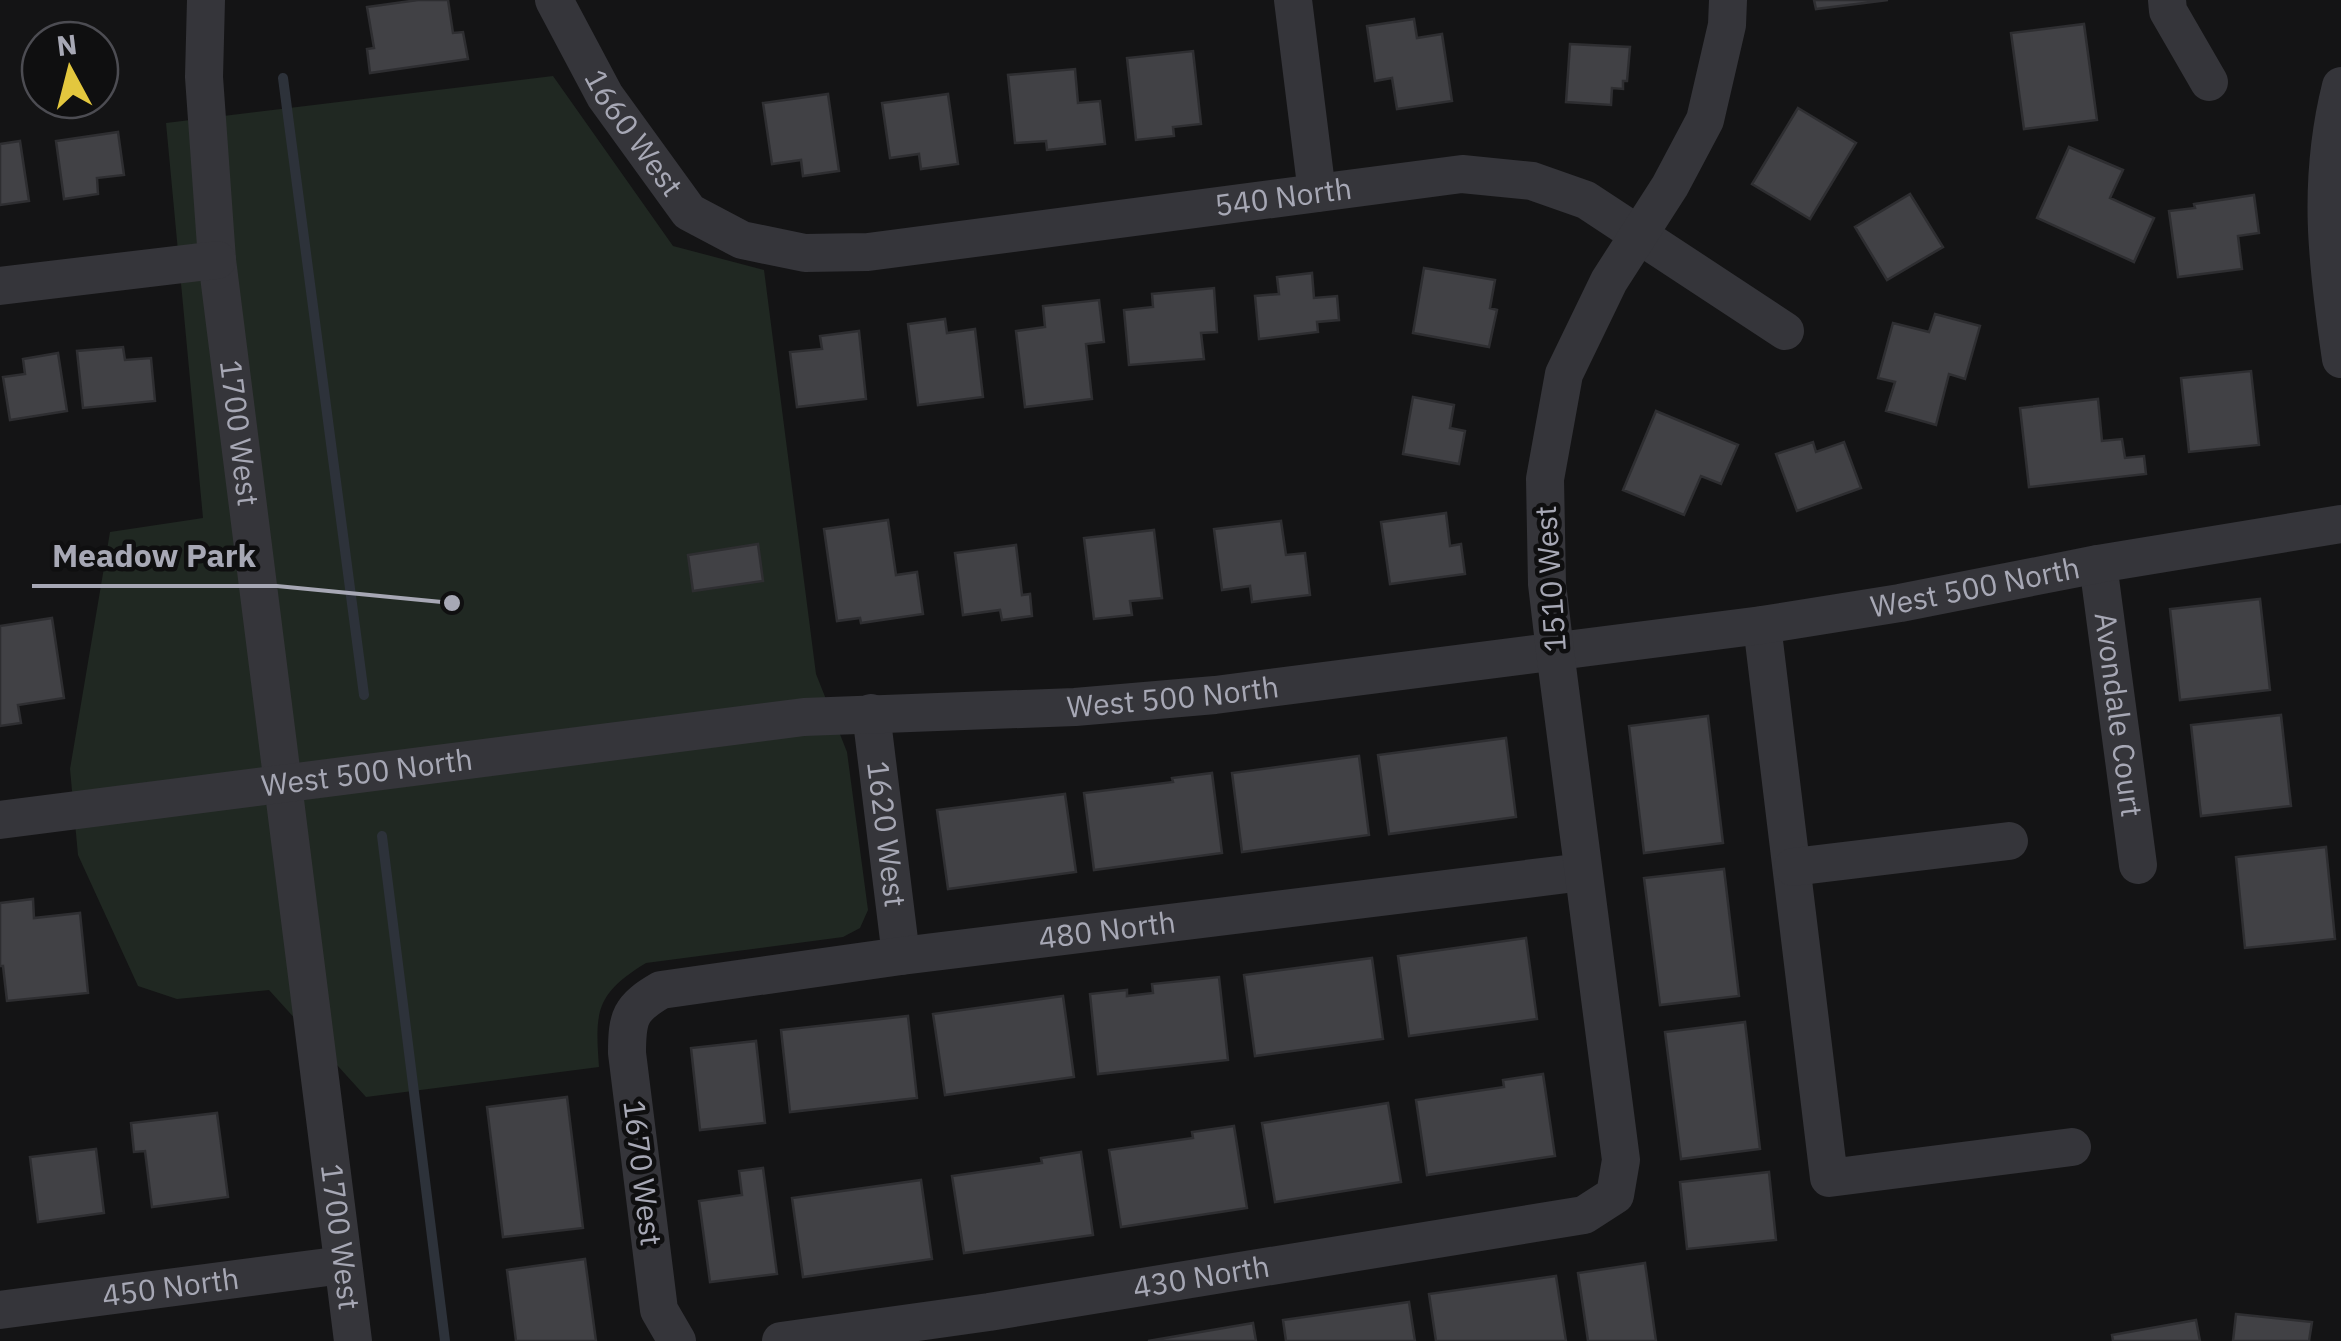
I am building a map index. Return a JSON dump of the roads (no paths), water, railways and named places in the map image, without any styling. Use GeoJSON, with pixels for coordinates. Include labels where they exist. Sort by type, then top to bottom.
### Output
{"type":"FeatureCollection","features":[{"type":"Feature","properties":{"kind":"street","name":"1700 West"},"geometry":{"type":"LineString","coordinates":[[206,0],[204,77],[217,260],[353,1341]]}},
{"type":"Feature","properties":{"kind":"street","name":"1660 West"},"geometry":{"type":"LineString","coordinates":[[554,0],[606,96],[688,212],[742,240]]}},
{"type":"Feature","properties":{"kind":"street"},"geometry":{"type":"LineString","coordinates":[[1293,0],[1318,193]]}},
{"type":"Feature","properties":{"kind":"street","name":"1510 West"},"geometry":{"type":"LineString","coordinates":[[1614,1195],[1621,1160],[1555,651],[1544,479],[1564,374],[1609,281],[1670,186],[1705,120],[1727,26],[1728,0]]}},
{"type":"Feature","properties":{"kind":"street"},"geometry":{"type":"LineString","coordinates":[[2166,0],[2168,11],[2210,82]]}},
{"type":"Feature","properties":{"kind":"street"},"geometry":{"type":"LineString","coordinates":[[2341,86],[2331,126],[2324,223],[2341,359]]}},
{"type":"Feature","properties":{"kind":"street","name":"540 North"},"geometry":{"type":"LineString","coordinates":[[742,240],[805,252],[868,252],[1462,174],[1532,181],[1586,200],[1784,331]]}},
{"type":"Feature","properties":{"kind":"street"},"geometry":{"type":"LineString","coordinates":[[0,286],[217,260]]}},
{"type":"Feature","properties":{"kind":"street","name":"West 500 North"},"geometry":{"type":"LineString","coordinates":[[0,820],[804,717],[1075,707],[1215,695],[1762,626],[2341,524]]}},
{"type":"Feature","properties":{"kind":"street","name":"Avondale Court"},"geometry":{"type":"LineString","coordinates":[[2098,564],[2138,865]]}},
{"type":"Feature","properties":{"kind":"street"},"geometry":{"type":"LineString","coordinates":[[1762,626],[1828,1178],[2072,1147]]}},
{"type":"Feature","properties":{"kind":"street","name":"1620 West"},"geometry":{"type":"LineString","coordinates":[[870,713],[901,956]]}},
{"type":"Feature","properties":{"kind":"street"},"geometry":{"type":"LineString","coordinates":[[1793,868],[2010,842]]}},
{"type":"Feature","properties":{"kind":"street","name":"480 North"},"geometry":{"type":"LineString","coordinates":[[637,1004],[661,990],[690,984],[1583,872]]}},
{"type":"Feature","properties":{"kind":"street","name":"1670 West"},"geometry":{"type":"LineString","coordinates":[[637,1004],[627,1030],[627,1053],[659,1310],[676,1340]]}},
{"type":"Feature","properties":{"kind":"street","name":"430 North"},"geometry":{"type":"LineString","coordinates":[[781,1341],[989,1312],[1584,1214],[1614,1195]]}},
{"type":"Feature","properties":{"kind":"street","name":"450 North"},"geometry":{"type":"LineString","coordinates":[[0,1310],[344,1265]]}},
{"type":"Feature","properties":{"kind":"waterway"},"geometry":{"type":"LineString","coordinates":[[283,78],[364,695]]}},
{"type":"Feature","properties":{"kind":"waterway"},"geometry":{"type":"LineString","coordinates":[[382,836],[445,1341]]}},
{"type":"Feature","properties":{"kind":"place","name":"Meadow Park"},"geometry":{"type":"Point","coordinates":[452,603]}}]}
